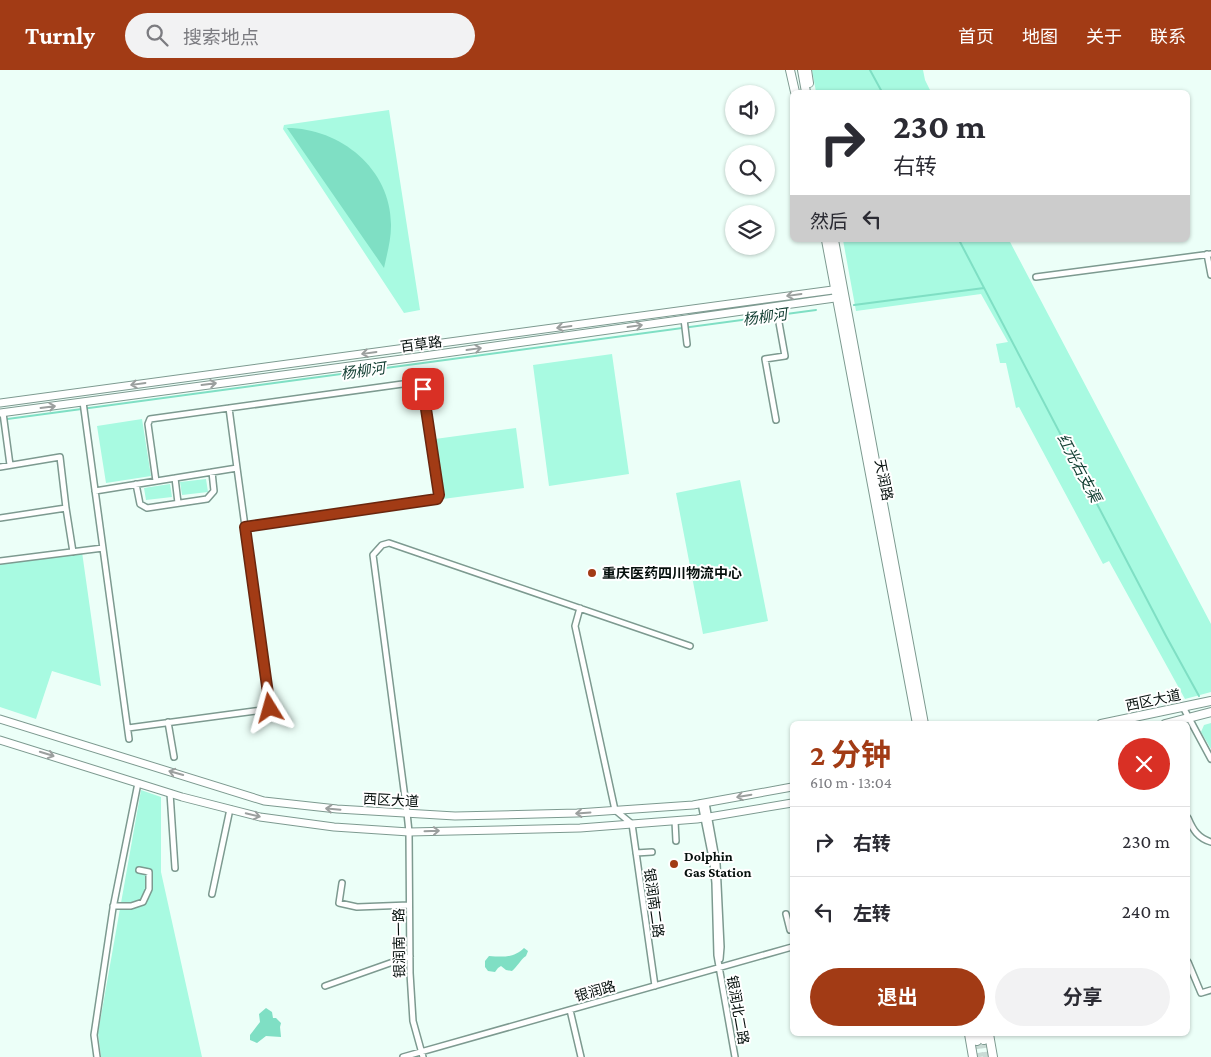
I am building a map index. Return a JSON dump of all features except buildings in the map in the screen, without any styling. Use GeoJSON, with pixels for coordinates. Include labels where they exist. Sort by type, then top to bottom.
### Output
{"type":"FeatureCollection","features":[{"type":"Feature","properties":{"kind":"main road"},"geometry":{"type":"LineString","coordinates":[[790,70],[794,90]]}},
{"type":"Feature","properties":{"kind":"main road"},"geometry":{"type":"LineString","coordinates":[[795,70],[799,90]]}},
{"type":"Feature","properties":{"kind":"main road"},"geometry":{"type":"LineString","coordinates":[[802,70],[806,90]]}},
{"type":"Feature","properties":{"kind":"main road"},"geometry":{"type":"LineString","coordinates":[[807,70],[810,90]]}},
{"type":"Feature","properties":{"kind":"main road","name":"天润路"},"geometry":{"type":"LineString","coordinates":[[827,242],[840,293],[923,721]]}},
{"type":"Feature","properties":{"kind":"main road","name":"天润路"},"geometry":{"type":"LineString","coordinates":[[834,242],[840,293],[916,721]]}},
{"type":"Feature","properties":{"kind":"main road","name":"西区大道"},"geometry":{"type":"LineString","coordinates":[[1115,721],[1211,701]]}},
{"type":"Feature","properties":{"kind":"main road","name":"西区大道"},"geometry":{"type":"LineString","coordinates":[[1176,721],[1211,712]]}},
{"type":"Feature","properties":{"kind":"main road"},"geometry":{"type":"LineString","coordinates":[[968,1036],[973,1057]]}},
{"type":"Feature","properties":{"kind":"main road"},"geometry":{"type":"LineString","coordinates":[[982,1036],[993,1057]]}},
{"type":"Feature","properties":{"kind":"street"},"geometry":{"type":"LineString","coordinates":[[1036,277],[1209,254],[1211,275]]}},
{"type":"Feature","properties":{"kind":"street","name":"百草路"},"geometry":{"type":"LineString","coordinates":[[2,416],[83,406],[417,357],[777,312],[840,293]]}},
{"type":"Feature","properties":{"kind":"street","name":"百草路"},"geometry":{"type":"LineString","coordinates":[[0,403],[840,293]]}},
{"type":"Feature","properties":{"kind":"street"},"geometry":{"type":"LineString","coordinates":[[776,420],[765,359],[785,356],[777,312]]}},
{"type":"Feature","properties":{"kind":"street"},"geometry":{"type":"LineString","coordinates":[[685,325],[687,344]]}},
{"type":"Feature","properties":{"kind":"street"},"geometry":{"type":"LineString","coordinates":[[156,481],[148,424],[150,419],[417,382],[423,389],[439,495],[437,499],[245,527]]}},
{"type":"Feature","properties":{"kind":"street"},"geometry":{"type":"LineString","coordinates":[[83,406],[129,739]]}},
{"type":"Feature","properties":{"kind":"street"},"geometry":{"type":"LineString","coordinates":[[128,728],[270,708],[229,408]]}},
{"type":"Feature","properties":{"kind":"street"},"geometry":{"type":"LineString","coordinates":[[2,416],[10,465]]}},
{"type":"Feature","properties":{"kind":"street"},"geometry":{"type":"LineString","coordinates":[[0,467],[60,458],[72,552]]}},
{"type":"Feature","properties":{"kind":"street"},"geometry":{"type":"LineString","coordinates":[[95,491],[237,468]]}},
{"type":"Feature","properties":{"kind":"street"},"geometry":{"type":"LineString","coordinates":[[136,484],[140,504],[147,508],[206,499],[214,491],[212,472]]}},
{"type":"Feature","properties":{"kind":"street"},"geometry":{"type":"LineString","coordinates":[[175,478],[178,503]]}},
{"type":"Feature","properties":{"kind":"street"},"geometry":{"type":"LineString","coordinates":[[0,518],[66,508]]}},
{"type":"Feature","properties":{"kind":"street","name":"银润南一路"},"geometry":{"type":"LineString","coordinates":[[422,1054],[413,1021],[410,956],[409,832],[373,555],[382,545],[389,543],[580,608]]}},
{"type":"Feature","properties":{"kind":"street"},"geometry":{"type":"LineString","coordinates":[[0,561],[103,548]]}},
{"type":"Feature","properties":{"kind":"street"},"geometry":{"type":"LineString","coordinates":[[632,824],[615,810],[575,626],[580,608],[690,646]]}},
{"type":"Feature","properties":{"kind":"street"},"geometry":{"type":"LineString","coordinates":[[1182,707],[1190,721]]}},
{"type":"Feature","properties":{"kind":"street","name":"西区大道"},"geometry":{"type":"LineString","coordinates":[[0,719],[264,801],[337,809],[455,816],[577,813],[703,803],[790,787]]}},
{"type":"Feature","properties":{"kind":"street"},"geometry":{"type":"LineString","coordinates":[[168,722],[174,757]]}},
{"type":"Feature","properties":{"kind":"street"},"geometry":{"type":"LineString","coordinates":[[1190,722],[1211,759]]}},
{"type":"Feature","properties":{"kind":"street"},"geometry":{"type":"LineString","coordinates":[[0,740],[170,793],[260,817],[334,827],[409,832],[580,828],[706,818],[790,803]]}},
{"type":"Feature","properties":{"kind":"street"},"geometry":{"type":"LineString","coordinates":[[97,1057],[94,1035],[113,906],[138,783]]}},
{"type":"Feature","properties":{"kind":"street"},"geometry":{"type":"LineString","coordinates":[[170,793],[175,868]]}},
{"type":"Feature","properties":{"kind":"street","name":"银润北二路"},"geometry":{"type":"LineString","coordinates":[[703,803],[715,883],[717,955],[735,1057]]}},
{"type":"Feature","properties":{"kind":"street"},"geometry":{"type":"LineString","coordinates":[[212,894],[230,809]]}},
{"type":"Feature","properties":{"kind":"street"},"geometry":{"type":"LineString","coordinates":[[675,821],[676,841]]}},
{"type":"Feature","properties":{"kind":"street"},"geometry":{"type":"LineString","coordinates":[[1190,823],[1194,832],[1204,840],[1211,842]]}},
{"type":"Feature","properties":{"kind":"street","name":"银润南二路"},"geometry":{"type":"LineString","coordinates":[[632,824],[655,986]]}},
{"type":"Feature","properties":{"kind":"street"},"geometry":{"type":"LineString","coordinates":[[636,853],[652,852]]}},
{"type":"Feature","properties":{"kind":"street"},"geometry":{"type":"LineString","coordinates":[[113,906],[131,906],[143,902],[149,889],[149,872],[139,870]]}},
{"type":"Feature","properties":{"kind":"street"},"geometry":{"type":"LineString","coordinates":[[342,883],[339,903],[357,907],[409,905]]}},
{"type":"Feature","properties":{"kind":"street"},"geometry":{"type":"LineString","coordinates":[[786,914],[790,930]]}},
{"type":"Feature","properties":{"kind":"street","name":"银润路"},"geometry":{"type":"LineString","coordinates":[[403,1057],[422,1054],[790,948]]}},
{"type":"Feature","properties":{"kind":"street"},"geometry":{"type":"LineString","coordinates":[[325,986],[410,956]]}},
{"type":"Feature","properties":{"kind":"street"},"geometry":{"type":"LineString","coordinates":[[1190,966],[1202,993],[1211,990]]}},
{"type":"Feature","properties":{"kind":"street"},"geometry":{"type":"LineString","coordinates":[[570,1010],[581,1057]]}},
{"type":"Feature","properties":{"kind":"shaded area"},"geometry":{"type":"Polygon","coordinates":[[[812,70],[923,70],[930,90],[816,90],[812,70]]]}},
{"type":"Feature","properties":{"kind":"shaded area"},"geometry":{"type":"Polygon","coordinates":[[[389,110],[420,310],[404,313],[283,129],[284,125],[389,110]]]}},
{"type":"Feature","properties":{"kind":"shaded area"},"geometry":{"type":"Polygon","coordinates":[[[287,128],[307,130],[326,135],[344,144],[360,156],[373,170],[383,187],[389,206],[391,231],[384,268],[287,128]]]}},
{"type":"Feature","properties":{"kind":"shaded area"},"geometry":{"type":"Polygon","coordinates":[[[843,242],[1010,242],[1211,624],[1211,692],[1185,699],[1109,561],[1103,564],[1019,407],[1016,408],[1006,363],[1000,363],[996,344],[1008,342],[981,294],[856,311],[843,242]]]}},
{"type":"Feature","properties":{"kind":"shaded area"},"geometry":{"type":"Polygon","coordinates":[[[612,354],[629,474],[549,486],[533,365],[612,354]]]}},
{"type":"Feature","properties":{"kind":"shaded area"},"geometry":{"type":"Polygon","coordinates":[[[142,419],[151,476],[106,483],[97,426],[142,419]]]}},
{"type":"Feature","properties":{"kind":"shaded area"},"geometry":{"type":"Polygon","coordinates":[[[516,428],[524,488],[443,499],[435,439],[516,428]]]}},
{"type":"Feature","properties":{"kind":"shaded area"},"geometry":{"type":"Polygon","coordinates":[[[206,479],[208,492],[182,495],[180,482],[206,479]]]}},
{"type":"Feature","properties":{"kind":"shaded area"},"geometry":{"type":"Polygon","coordinates":[[[740,480],[768,621],[703,634],[676,493],[740,480]]]}},
{"type":"Feature","properties":{"kind":"shaded area"},"geometry":{"type":"Polygon","coordinates":[[[170,484],[172,497],[146,500],[144,488],[170,484]]]}},
{"type":"Feature","properties":{"kind":"shaded area"},"geometry":{"type":"Polygon","coordinates":[[[82,552],[101,686],[52,671],[36,719],[0,707],[0,564],[82,552]]]}},
{"type":"Feature","properties":{"kind":"shaded area"},"geometry":{"type":"Polygon","coordinates":[[[1211,723],[1211,749],[1201,732],[1204,725],[1211,723]]]}},
{"type":"Feature","properties":{"kind":"shaded area"},"geometry":{"type":"Polygon","coordinates":[[[141,790],[161,797],[161,872],[202,1057],[101,1057],[98,1033],[141,790]]]}},
{"type":"Feature","properties":{"kind":"shaded area"},"geometry":{"type":"Polygon","coordinates":[[[524,948],[528,951],[526,956],[512,971],[506,970],[501,966],[495,972],[488,971],[485,967],[485,961],[489,956],[504,957],[516,954],[524,948]]]}},
{"type":"Feature","properties":{"kind":"shaded area"},"geometry":{"type":"Polygon","coordinates":[[[266,1008],[272,1012],[273,1018],[276,1018],[281,1023],[281,1037],[266,1036],[257,1043],[250,1040],[250,1035],[260,1022],[259,1014],[266,1008]]]}},
{"type":"Feature","properties":{"kind":"waterway","name":"红光右支渠"},"geometry":{"type":"LineString","coordinates":[[870,70],[881,90]]}},
{"type":"Feature","properties":{"kind":"waterway","name":"红光右支渠"},"geometry":{"type":"LineString","coordinates":[[960,242],[1199,696]]}},
{"type":"Feature","properties":{"kind":"waterway","name":"杨柳河"},"geometry":{"type":"LineString","coordinates":[[854,305],[984,288]]}},
{"type":"Feature","properties":{"kind":"waterway","name":"杨柳河"},"geometry":{"type":"LineString","coordinates":[[0,420],[816,310]]}},
{"type":"Feature","properties":{"kind":"tunnel"},"geometry":{"type":"LineString","coordinates":[[984,1040],[987,1057]]}},
{"type":"Feature","properties":{"kind":"tunnel"},"geometry":{"type":"LineString","coordinates":[[977,1041],[980,1057]]}},
{"type":"Feature","properties":{"kind":"place","name":"重庆医药四川物流中心"},"geometry":{"type":"Point","coordinates":[592,573]}},
{"type":"Feature","properties":{"kind":"place","name":"Dolphin Gas Station"},"geometry":{"type":"Point","coordinates":[674,864]}},
{"type":"Feature","properties":{"kind":"route"},"geometry":{"type":"LineString","coordinates":[[270,708],[245,527],[437,499],[439,495],[423,389]]}}]}
